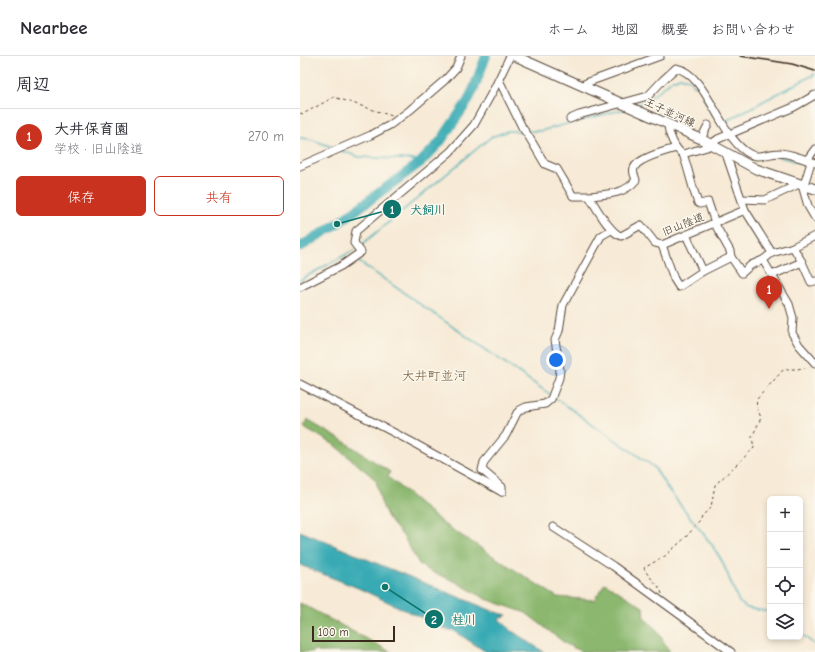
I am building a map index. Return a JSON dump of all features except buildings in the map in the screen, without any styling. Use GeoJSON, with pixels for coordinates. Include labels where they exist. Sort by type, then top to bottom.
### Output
{"type":"FeatureCollection","features":[{"type":"Feature","properties":{"kind":"main road","name":"王子並河線"},"geometry":{"type":"LineString","coordinates":[[515,56],[701,139],[756,169],[815,189]]}},
{"type":"Feature","properties":{"kind":"street"},"geometry":{"type":"LineString","coordinates":[[300,166],[371,135],[390,125],[445,80],[456,68],[461,56]]}},
{"type":"Feature","properties":{"kind":"street"},"geometry":{"type":"LineString","coordinates":[[300,287],[341,266],[361,252],[354,242],[356,231],[450,152],[474,125],[499,80],[510,56]]}},
{"type":"Feature","properties":{"kind":"street"},"geometry":{"type":"LineString","coordinates":[[584,86],[586,83],[660,56]]}},
{"type":"Feature","properties":{"kind":"street"},"geometry":{"type":"LineString","coordinates":[[570,119],[579,115],[648,96],[676,68],[681,69],[696,80],[734,141],[752,156],[759,157],[780,153],[811,162]]}},
{"type":"Feature","properties":{"kind":"street"},"geometry":{"type":"LineString","coordinates":[[499,80],[522,127],[545,164],[557,169],[573,196],[616,193],[624,190],[636,180],[633,172],[634,167],[645,159],[676,148]]}},
{"type":"Feature","properties":{"kind":"street"},"geometry":{"type":"LineString","coordinates":[[683,154],[702,149],[718,139],[794,107],[815,95]]}},
{"type":"Feature","properties":{"kind":"street"},"geometry":{"type":"LineString","coordinates":[[668,124],[668,128],[676,148],[683,154],[690,174],[690,183],[698,203],[708,202],[715,223],[730,251],[731,257],[742,273],[751,265],[763,260],[772,253],[793,247],[815,236]]}},
{"type":"Feature","properties":{"kind":"street"},"geometry":{"type":"LineString","coordinates":[[701,139],[708,125]]}},
{"type":"Feature","properties":{"kind":"street"},"geometry":{"type":"LineString","coordinates":[[815,149],[802,185],[808,206],[815,218]]}},
{"type":"Feature","properties":{"kind":"street"},"geometry":{"type":"LineString","coordinates":[[726,154],[745,210],[772,253]]}},
{"type":"Feature","properties":{"kind":"street"},"geometry":{"type":"LineString","coordinates":[[742,199],[765,200],[802,185]]}},
{"type":"Feature","properties":{"kind":"street"},"geometry":{"type":"LineString","coordinates":[[300,384],[410,441],[502,492],[502,487],[482,470],[484,462],[506,435],[520,410],[526,407],[545,404],[551,399],[559,378],[560,370],[555,340],[559,331],[563,305],[601,236],[611,230],[589,196]]}},
{"type":"Feature","properties":{"kind":"street","name":"旧山陰道"},"geometry":{"type":"LineString","coordinates":[[611,230],[621,236],[641,225],[655,243],[662,245],[745,210]]}},
{"type":"Feature","properties":{"kind":"street"},"geometry":{"type":"LineString","coordinates":[[686,234],[703,271]]}},
{"type":"Feature","properties":{"kind":"street"},"geometry":{"type":"LineString","coordinates":[[662,245],[674,279],[679,288],[703,271],[731,257]]}},
{"type":"Feature","properties":{"kind":"street"},"geometry":{"type":"LineString","coordinates":[[793,247],[811,282],[815,281]]}},
{"type":"Feature","properties":{"kind":"street"},"geometry":{"type":"LineString","coordinates":[[763,260],[789,304],[793,318],[792,334],[799,345],[815,363]]}},
{"type":"Feature","properties":{"kind":"street"},"geometry":{"type":"LineString","coordinates":[[772,275],[802,262]]}},
{"type":"Feature","properties":{"kind":"street"},"geometry":{"type":"LineString","coordinates":[[553,526],[613,566],[731,652]]}},
{"type":"Feature","properties":{"kind":"path"},"geometry":{"type":"LineString","coordinates":[[300,113],[303,114],[334,97],[393,116]]}},
{"type":"Feature","properties":{"kind":"path"},"geometry":{"type":"LineString","coordinates":[[660,600],[662,594],[661,589],[644,568],[665,556],[685,538],[711,506],[715,485],[754,448],[752,437],[761,418],[757,408],[757,399],[784,369],[797,369],[815,366]]}},
{"type":"Feature","properties":{"kind":"green space"},"geometry":{"type":"Polygon","coordinates":[[[307,420],[345,442],[390,472],[388,477],[445,525],[557,597],[594,600],[605,583],[643,607],[644,618],[656,629],[670,652],[582,652],[566,644],[526,613],[486,599],[456,582],[426,569],[419,564],[403,536],[387,516],[381,502],[376,480],[333,444],[304,427],[307,420]]]}},
{"type":"Feature","properties":{"kind":"green space"},"geometry":{"type":"Polygon","coordinates":[[[300,603],[391,652],[318,652],[316,649],[312,652],[300,652],[300,603]]]}},
{"type":"Feature","properties":{"kind":"water"},"geometry":{"type":"Polygon","coordinates":[[[300,531],[495,612],[507,615],[499,619],[512,631],[544,652],[486,652],[453,630],[448,630],[358,588],[300,565],[300,531]]]}},
{"type":"Feature","properties":{"kind":"waterway"},"geometry":{"type":"LineString","coordinates":[[300,247],[337,224],[421,162],[440,142],[468,101],[486,56]]}},
{"type":"Feature","properties":{"kind":"waterway"},"geometry":{"type":"LineString","coordinates":[[724,122],[815,74]]}},
{"type":"Feature","properties":{"kind":"waterway"},"geometry":{"type":"LineString","coordinates":[[637,105],[650,98],[672,80],[680,77],[688,79],[695,86]]}},
{"type":"Feature","properties":{"kind":"waterway"},"geometry":{"type":"LineString","coordinates":[[703,97],[714,116]]}},
{"type":"Feature","properties":{"kind":"waterway"},"geometry":{"type":"LineString","coordinates":[[528,131],[540,131],[625,109]]}},
{"type":"Feature","properties":{"kind":"waterway"},"geometry":{"type":"LineString","coordinates":[[359,247],[491,137],[508,131],[522,131]]}},
{"type":"Feature","properties":{"kind":"waterway"},"geometry":{"type":"LineString","coordinates":[[300,138],[310,139],[335,148]]}},
{"type":"Feature","properties":{"kind":"waterway"},"geometry":{"type":"LineString","coordinates":[[342,151],[359,157],[417,160],[421,162]]}},
{"type":"Feature","properties":{"kind":"waterway"},"geometry":{"type":"LineString","coordinates":[[777,156],[808,165]]}},
{"type":"Feature","properties":{"kind":"waterway"},"geometry":{"type":"LineString","coordinates":[[300,280],[356,249]]}},
{"type":"Feature","properties":{"kind":"waterway"},"geometry":{"type":"LineString","coordinates":[[355,259],[551,395]]}},
{"type":"Feature","properties":{"kind":"waterway"},"geometry":{"type":"LineString","coordinates":[[554,397],[654,467],[668,489],[712,545],[722,561],[739,602],[747,608],[767,611]]}},
{"type":"Feature","properties":{"kind":"waterway"},"geometry":{"type":"LineString","coordinates":[[803,635],[815,645]]}},
{"type":"Feature","properties":{"kind":"railway"},"geometry":{"type":"LineString","coordinates":[[740,56],[792,64],[815,71]]}},
{"type":"Feature","properties":{"kind":"place","name":"犬飼川"},"geometry":{"type":"Point","coordinates":[337,224]}},
{"type":"Feature","properties":{"kind":"place","name":"大井保育園"},"geometry":{"type":"Point","coordinates":[769,309]}},
{"type":"Feature","properties":{"kind":"place","name":"桂川"},"geometry":{"type":"Point","coordinates":[385,587]}},
{"type":"Feature","properties":{"kind":"district","name":"大井町並河"},"geometry":{"type":"Point","coordinates":[434,375]}}]}
